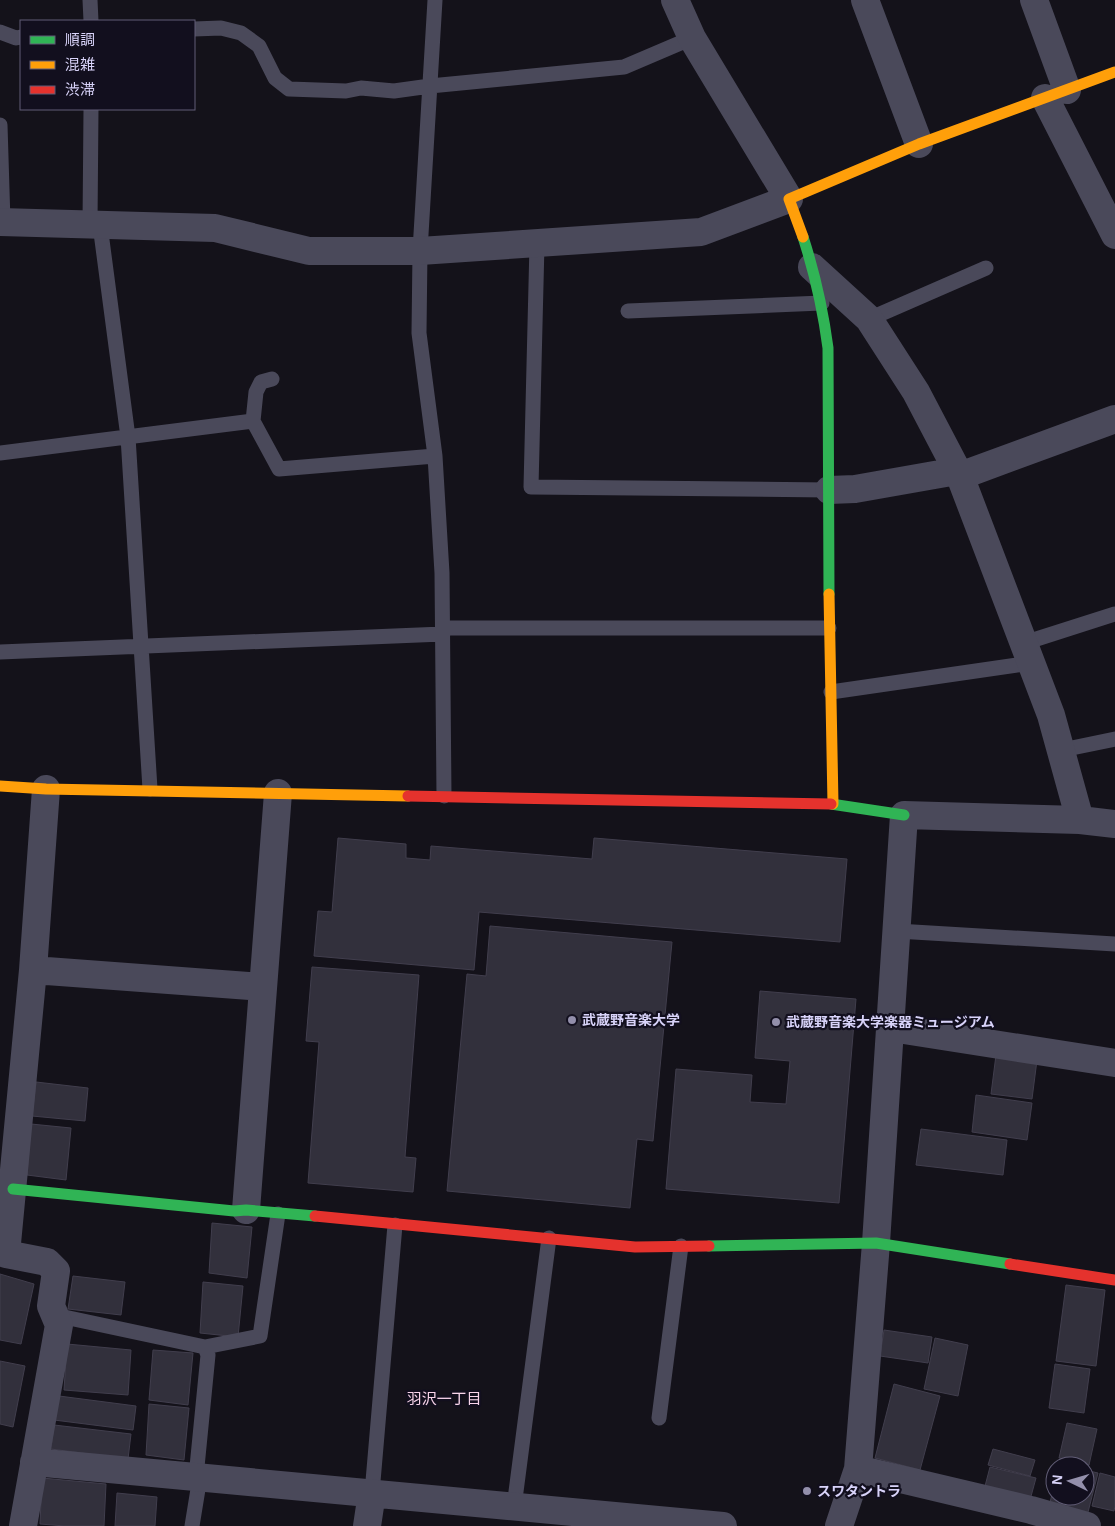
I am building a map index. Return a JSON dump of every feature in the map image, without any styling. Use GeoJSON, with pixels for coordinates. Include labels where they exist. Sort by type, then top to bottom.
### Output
{"type":"FeatureCollection","features":[{"type":"Feature","properties":{"kind":"street"},"geometry":{"type":"LineString","coordinates":[[675,0],[692,38],[789,198],[822,303],[828,348],[829,628],[833,804]]}},
{"type":"Feature","properties":{"kind":"street"},"geometry":{"type":"LineString","coordinates":[[865,0],[919,144]]}},
{"type":"Feature","properties":{"kind":"street"},"geometry":{"type":"LineString","coordinates":[[1034,0],[1056,94],[1115,235]]}},
{"type":"Feature","properties":{"kind":"street"},"geometry":{"type":"LineString","coordinates":[[1,222],[215,228],[310,251],[420,251],[701,232],[919,144],[1115,72]]}},
{"type":"Feature","properties":{"kind":"street"},"geometry":{"type":"LineString","coordinates":[[812,267],[869,319],[916,392],[958,473],[1051,715],[1080,820]]}},
{"type":"Feature","properties":{"kind":"street"},"geometry":{"type":"LineString","coordinates":[[829,490],[855,489],[958,473],[1115,419]]}},
{"type":"Feature","properties":{"kind":"street"},"geometry":{"type":"LineString","coordinates":[[0,786],[833,804],[904,815],[1080,820],[1115,824]]}},
{"type":"Feature","properties":{"kind":"street"},"geometry":{"type":"LineString","coordinates":[[23,1526],[59,1325],[51,1306],[56,1271],[48,1262],[6,1254],[3,1249],[13,1189],[33,970],[46,788]]}},
{"type":"Feature","properties":{"kind":"street"},"geometry":{"type":"LineString","coordinates":[[246,1210],[278,793]]}},
{"type":"Feature","properties":{"kind":"street"},"geometry":{"type":"LineString","coordinates":[[839,1526],[858,1469],[876,1243],[904,815]]}},
{"type":"Feature","properties":{"kind":"street"},"geometry":{"type":"LineString","coordinates":[[33,970],[263,987]]}},
{"type":"Feature","properties":{"kind":"street"},"geometry":{"type":"LineString","coordinates":[[891,1028],[1115,1063]]}},
{"type":"Feature","properties":{"kind":"street"},"geometry":{"type":"LineString","coordinates":[[13,1189],[635,1247],[876,1243],[1115,1280]]}},
{"type":"Feature","properties":{"kind":"street"},"geometry":{"type":"LineString","coordinates":[[34,1462],[723,1526]]}},
{"type":"Feature","properties":{"kind":"street"},"geometry":{"type":"LineString","coordinates":[[858,1469],[1029,1518],[1087,1526]]}},
{"type":"Feature","properties":{"kind":"street"},"geometry":{"type":"LineString","coordinates":[[367,1526],[372,1493]]}},
{"type":"Feature","properties":{"kind":"lane"},"geometry":{"type":"LineString","coordinates":[[90,0],[91,20]]}},
{"type":"Feature","properties":{"kind":"lane"},"geometry":{"type":"LineString","coordinates":[[435,0],[420,251],[419,333],[435,456],[442,573],[444,796]]}},
{"type":"Feature","properties":{"kind":"lane"},"geometry":{"type":"LineString","coordinates":[[195,29],[221,28],[241,33],[259,46],[275,78],[289,89],[346,91],[361,88],[394,91],[624,67],[692,38]]}},
{"type":"Feature","properties":{"kind":"lane"},"geometry":{"type":"LineString","coordinates":[[0,32],[16,38],[20,37]]}},
{"type":"Feature","properties":{"kind":"lane"},"geometry":{"type":"LineString","coordinates":[[91,110],[95,225],[128,437],[150,790]]}},
{"type":"Feature","properties":{"kind":"lane"},"geometry":{"type":"LineString","coordinates":[[0,124],[1,222]]}},
{"type":"Feature","properties":{"kind":"lane"},"geometry":{"type":"LineString","coordinates":[[537,244],[531,487],[829,490]]}},
{"type":"Feature","properties":{"kind":"lane"},"geometry":{"type":"LineString","coordinates":[[869,319],[986,268]]}},
{"type":"Feature","properties":{"kind":"lane"},"geometry":{"type":"LineString","coordinates":[[628,311],[822,303]]}},
{"type":"Feature","properties":{"kind":"lane"},"geometry":{"type":"LineString","coordinates":[[272,379],[261,382],[256,392],[253,421],[279,469],[435,456]]}},
{"type":"Feature","properties":{"kind":"lane"},"geometry":{"type":"LineString","coordinates":[[0,453],[253,421]]}},
{"type":"Feature","properties":{"kind":"lane"},"geometry":{"type":"LineString","coordinates":[[831,692],[1028,653],[1115,614]]}},
{"type":"Feature","properties":{"kind":"lane"},"geometry":{"type":"LineString","coordinates":[[0,652],[443,631],[829,628]]}},
{"type":"Feature","properties":{"kind":"lane"},"geometry":{"type":"LineString","coordinates":[[1062,750],[1115,739]]}},
{"type":"Feature","properties":{"kind":"lane"},"geometry":{"type":"LineString","coordinates":[[897,931],[1115,944]]}},
{"type":"Feature","properties":{"kind":"lane"},"geometry":{"type":"LineString","coordinates":[[55,1315],[205,1347],[260,1336],[278,1214]]}},
{"type":"Feature","properties":{"kind":"lane"},"geometry":{"type":"LineString","coordinates":[[372,1493],[395,1225]]}},
{"type":"Feature","properties":{"kind":"lane"},"geometry":{"type":"LineString","coordinates":[[514,1507],[549,1238]]}},
{"type":"Feature","properties":{"kind":"lane"},"geometry":{"type":"LineString","coordinates":[[659,1418],[681,1246]]}},
{"type":"Feature","properties":{"kind":"lane"},"geometry":{"type":"LineString","coordinates":[[192,1526],[208,1354],[205,1347]]}},
{"type":"Feature","properties":{"kind":"building"},"geometry":{"type":"Polygon","coordinates":[[[338,838],[406,844],[406,858],[430,860],[431,846],[592,859],[594,838],[847,859],[840,942],[479,912],[474,970],[314,956],[318,911],[332,912],[338,838]]]}},
{"type":"Feature","properties":{"kind":"building"},"geometry":{"type":"Polygon","coordinates":[[[490,926],[672,942],[653,1141],[637,1139],[630,1208],[447,1191],[467,974],[486,976],[490,926]]]}},
{"type":"Feature","properties":{"kind":"building"},"geometry":{"type":"Polygon","coordinates":[[[312,967],[419,975],[405,1157],[416,1158],[413,1192],[308,1183],[319,1042],[306,1041],[312,967]]]}},
{"type":"Feature","properties":{"kind":"building"},"geometry":{"type":"Polygon","coordinates":[[[760,991],[856,999],[839,1203],[666,1189],[676,1069],[752,1075],[750,1102],[786,1104],[790,1061],[755,1058],[760,991]]]}},
{"type":"Feature","properties":{"kind":"building"},"geometry":{"type":"Polygon","coordinates":[[[996,1055],[1037,1060],[1032,1099],[991,1094],[996,1055]]]}},
{"type":"Feature","properties":{"kind":"building"},"geometry":{"type":"Polygon","coordinates":[[[36,1082],[88,1088],[85,1121],[32,1116],[36,1082]]]}},
{"type":"Feature","properties":{"kind":"building"},"geometry":{"type":"Polygon","coordinates":[[[976,1095],[1032,1103],[1027,1140],[972,1132],[976,1095]]]}},
{"type":"Feature","properties":{"kind":"building"},"geometry":{"type":"Polygon","coordinates":[[[31,1124],[71,1128],[66,1180],[27,1175],[31,1124]]]}},
{"type":"Feature","properties":{"kind":"building"},"geometry":{"type":"Polygon","coordinates":[[[921,1129],[1007,1140],[1003,1175],[916,1165],[921,1129]]]}},
{"type":"Feature","properties":{"kind":"building"},"geometry":{"type":"Polygon","coordinates":[[[212,1223],[252,1227],[247,1278],[209,1273],[212,1223]]]}},
{"type":"Feature","properties":{"kind":"building"},"geometry":{"type":"Polygon","coordinates":[[[0,1274],[34,1284],[21,1344],[0,1340],[0,1274]]]}},
{"type":"Feature","properties":{"kind":"building"},"geometry":{"type":"Polygon","coordinates":[[[73,1276],[125,1282],[121,1315],[68,1309],[73,1276]]]}},
{"type":"Feature","properties":{"kind":"building"},"geometry":{"type":"Polygon","coordinates":[[[203,1282],[243,1286],[238,1337],[200,1333],[203,1282]]]}},
{"type":"Feature","properties":{"kind":"building"},"geometry":{"type":"Polygon","coordinates":[[[1066,1285],[1105,1290],[1096,1366],[1056,1361],[1066,1285]]]}},
{"type":"Feature","properties":{"kind":"building"},"geometry":{"type":"Polygon","coordinates":[[[884,1330],[932,1337],[928,1363],[880,1356],[884,1330]]]}},
{"type":"Feature","properties":{"kind":"building"},"geometry":{"type":"Polygon","coordinates":[[[935,1338],[968,1345],[958,1396],[924,1389],[935,1338]]]}},
{"type":"Feature","properties":{"kind":"building"},"geometry":{"type":"Polygon","coordinates":[[[67,1344],[131,1350],[128,1395],[64,1390],[67,1344]]]}},
{"type":"Feature","properties":{"kind":"building"},"geometry":{"type":"Polygon","coordinates":[[[153,1350],[193,1353],[188,1405],[149,1400],[153,1350]]]}},
{"type":"Feature","properties":{"kind":"building"},"geometry":{"type":"Polygon","coordinates":[[[0,1361],[25,1366],[13,1427],[0,1424],[0,1361]]]}},
{"type":"Feature","properties":{"kind":"building"},"geometry":{"type":"Polygon","coordinates":[[[1055,1364],[1090,1369],[1084,1413],[1049,1408],[1055,1364]]]}},
{"type":"Feature","properties":{"kind":"building"},"geometry":{"type":"Polygon","coordinates":[[[894,1384],[940,1396],[920,1470],[875,1458],[894,1384]]]}},
{"type":"Feature","properties":{"kind":"building"},"geometry":{"type":"Polygon","coordinates":[[[59,1396],[136,1406],[133,1430],[54,1420],[59,1396]]]}},
{"type":"Feature","properties":{"kind":"building"},"geometry":{"type":"Polygon","coordinates":[[[149,1404],[189,1408],[184,1460],[146,1455],[149,1404]]]}},
{"type":"Feature","properties":{"kind":"building"},"geometry":{"type":"Polygon","coordinates":[[[1067,1423],[1097,1429],[1091,1456],[1059,1456],[1067,1423]]]}},
{"type":"Feature","properties":{"kind":"building"},"geometry":{"type":"Polygon","coordinates":[[[54,1425],[131,1434],[128,1459],[51,1449],[54,1425]]]}},
{"type":"Feature","properties":{"kind":"building"},"geometry":{"type":"Polygon","coordinates":[[[993,1449],[1035,1460],[1030,1476],[988,1465],[993,1449]]]}},
{"type":"Feature","properties":{"kind":"building"},"geometry":{"type":"Polygon","coordinates":[[[990,1467],[1036,1478],[1030,1500],[984,1490],[990,1467]]]}},
{"type":"Feature","properties":{"kind":"building"},"geometry":{"type":"Polygon","coordinates":[[[1095,1472],[1098,1473],[1095,1485],[1095,1472]]]}},
{"type":"Feature","properties":{"kind":"building"},"geometry":{"type":"Polygon","coordinates":[[[1100,1473],[1115,1477],[1114,1511],[1092,1506],[1095,1506],[1095,1494],[1100,1473]]]}},
{"type":"Feature","properties":{"kind":"building"},"geometry":{"type":"Polygon","coordinates":[[[42,1478],[106,1484],[104,1526],[40,1524],[42,1478]]]}},
{"type":"Feature","properties":{"kind":"building"},"geometry":{"type":"Polygon","coordinates":[[[117,1493],[157,1497],[155,1526],[115,1526],[117,1493]]]}},
{"type":"Feature","properties":{"kind":"building"},"geometry":{"type":"Polygon","coordinates":[[[1049,1506],[1090,1506],[1087,1516],[1049,1506]]]}},
{"type":"Feature","properties":{"kind":"traffic: fast"},"geometry":{"type":"LineString","coordinates":[[803,237],[818,292],[828,348],[829,594]]}},
{"type":"Feature","properties":{"kind":"traffic: fast"},"geometry":{"type":"LineString","coordinates":[[831,804],[904,815]]}},
{"type":"Feature","properties":{"kind":"traffic: fast"},"geometry":{"type":"LineString","coordinates":[[13,1189],[234,1211],[246,1210],[315,1216]]}},
{"type":"Feature","properties":{"kind":"traffic: fast"},"geometry":{"type":"LineString","coordinates":[[709,1246],[876,1243],[1010,1264]]}},
{"type":"Feature","properties":{"kind":"traffic: slow"},"geometry":{"type":"LineString","coordinates":[[803,237],[789,199],[919,144],[1115,72]]}},
{"type":"Feature","properties":{"kind":"traffic: slow"},"geometry":{"type":"LineString","coordinates":[[829,594],[833,804]]}},
{"type":"Feature","properties":{"kind":"traffic: slow"},"geometry":{"type":"LineString","coordinates":[[0,786],[46,789],[408,796]]}},
{"type":"Feature","properties":{"kind":"traffic: jam"},"geometry":{"type":"LineString","coordinates":[[408,796],[831,804]]}},
{"type":"Feature","properties":{"kind":"traffic: jam"},"geometry":{"type":"LineString","coordinates":[[315,1216],[635,1247],[709,1246]]}},
{"type":"Feature","properties":{"kind":"traffic: jam"},"geometry":{"type":"LineString","coordinates":[[1010,1264],[1115,1280]]}},
{"type":"Feature","properties":{"kind":"place","name":"武蔵野音楽大学"},"geometry":{"type":"Point","coordinates":[572,1020]}},
{"type":"Feature","properties":{"kind":"place","name":"武蔵野音楽大学楽器ミュージアム"},"geometry":{"type":"Point","coordinates":[776,1022]}},
{"type":"Feature","properties":{"kind":"place","name":"スワタントラ"},"geometry":{"type":"Point","coordinates":[807,1491]}},
{"type":"Feature","properties":{"kind":"district","name":"羽沢一丁目"},"geometry":{"type":"Point","coordinates":[444,1398]}}]}
